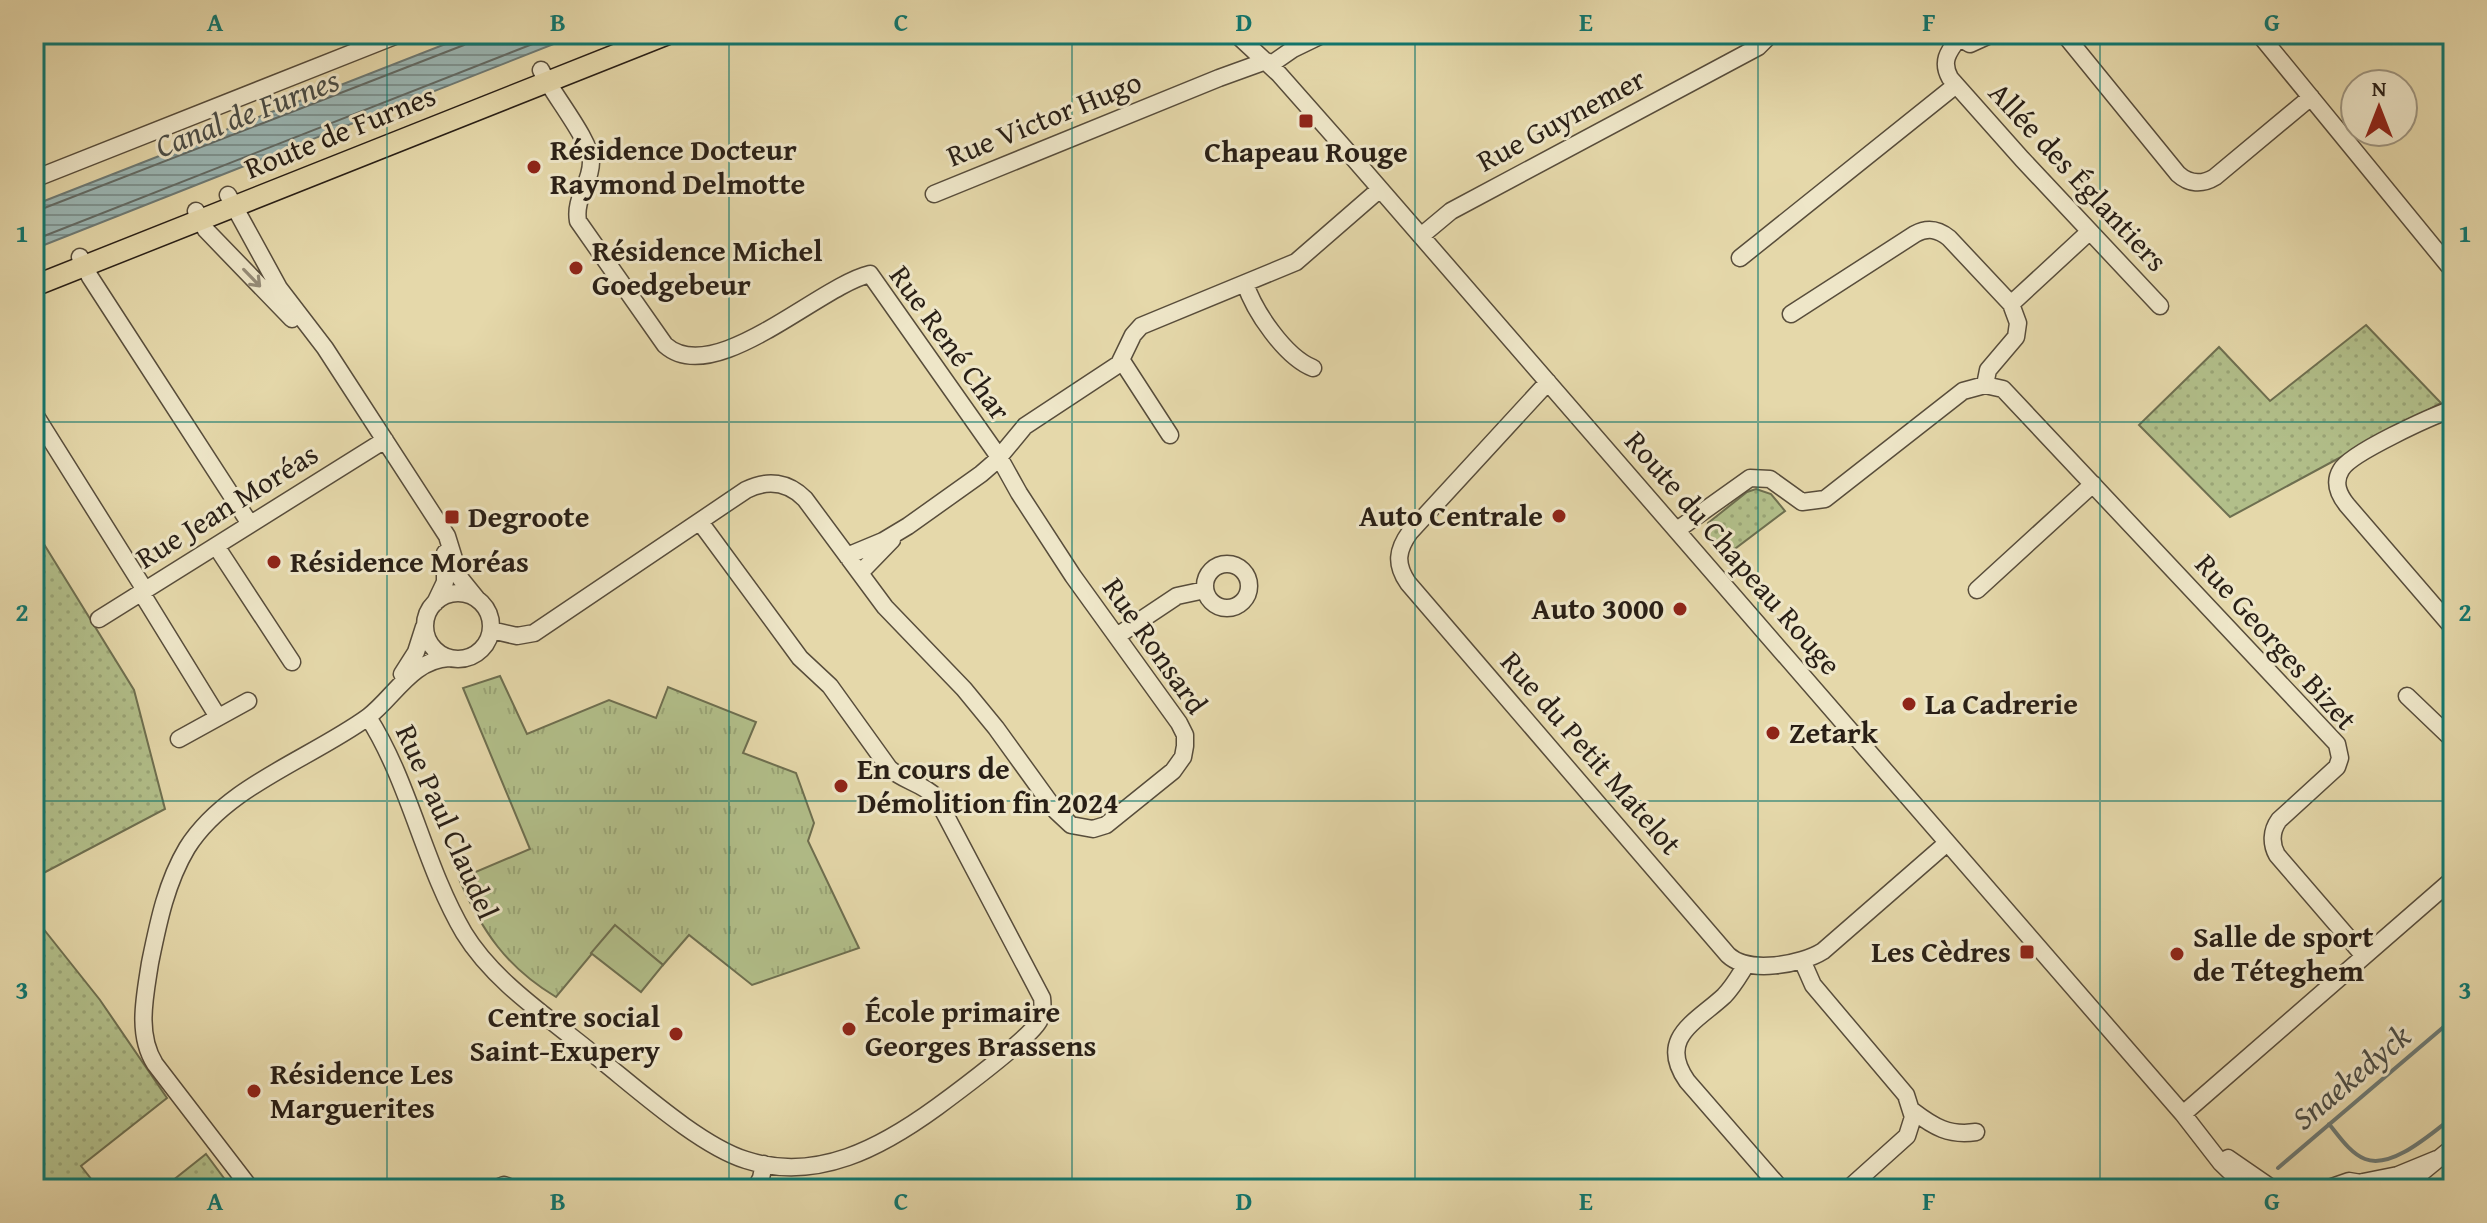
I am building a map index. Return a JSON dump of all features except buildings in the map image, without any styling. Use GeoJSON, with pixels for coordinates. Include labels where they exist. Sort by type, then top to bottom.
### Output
{"type":"FeatureCollection","features":[{"type":"Feature","properties":{"kind":"main road","name":"Route de Furnes"},"geometry":{"type":"LineString","coordinates":[[544,76],[633,34]]}},
{"type":"Feature","properties":{"kind":"main road","name":"Route de Furnes"},"geometry":{"type":"LineString","coordinates":[[34,286],[82,262],[544,76],[668,34]]}},
{"type":"Feature","properties":{"kind":"main road","name":"Route de Furnes"},"geometry":{"type":"LineString","coordinates":[[34,275],[82,262]]}},
{"type":"Feature","properties":{"kind":"street"},"geometry":{"type":"LineString","coordinates":[[34,179],[400,34]]}},
{"type":"Feature","properties":{"kind":"street","name":"Route du Chapeau Rouge"},"geometry":{"type":"LineString","coordinates":[[1236,34],[1268,63],[1380,189],[2183,1114],[2221,1163],[2248,1189]]}},
{"type":"Feature","properties":{"kind":"street","name":"Rue Victor Hugo"},"geometry":{"type":"LineString","coordinates":[[934,194],[1219,78],[1268,63],[1324,34]]}},
{"type":"Feature","properties":{"kind":"street","name":"Rue Guynemer"},"geometry":{"type":"LineString","coordinates":[[1421,236],[1451,211],[1758,47],[1771,34]]}},
{"type":"Feature","properties":{"kind":"street"},"geometry":{"type":"LineString","coordinates":[[1955,36],[1975,43],[1992,34]]}},
{"type":"Feature","properties":{"kind":"street"},"geometry":{"type":"LineString","coordinates":[[2064,34],[2178,174],[2191,182],[2215,177],[2311,97]]}},
{"type":"Feature","properties":{"kind":"street"},"geometry":{"type":"LineString","coordinates":[[2259,34],[2453,271]]}},
{"type":"Feature","properties":{"kind":"street","name":"Allée des Églantiers"},"geometry":{"type":"LineString","coordinates":[[1955,36],[1945,64],[1948,75],[2160,306]]}},
{"type":"Feature","properties":{"kind":"street","name":"Rue Victor Hugo"},"geometry":{"type":"LineString","coordinates":[[1219,78],[1250,47]]}},
{"type":"Feature","properties":{"kind":"street","name":"Rue René Char"},"geometry":{"type":"LineString","coordinates":[[544,76],[590,154],[589,176],[577,202],[578,221],[669,349],[687,357],[706,356],[775,328],[843,283],[870,274],[999,457]]}},
{"type":"Feature","properties":{"kind":"street","name":"Allée des Églantiers"},"geometry":{"type":"LineString","coordinates":[[1740,258],[1956,85]]}},
{"type":"Feature","properties":{"kind":"street"},"geometry":{"type":"LineString","coordinates":[[847,556],[883,541],[908,526],[976,478],[1025,426],[1122,361],[1133,335],[1141,326],[1296,262],[1380,189]]}},
{"type":"Feature","properties":{"kind":"street"},"geometry":{"type":"LineString","coordinates":[[231,201],[279,288],[335,363],[451,545],[460,578],[489,613],[491,630],[487,643],[476,654],[464,659],[449,658],[422,665],[373,712],[236,798],[197,835],[177,867],[161,912],[145,998],[144,1030],[151,1058],[251,1189]]}},
{"type":"Feature","properties":{"kind":"street"},"geometry":{"type":"LineString","coordinates":[[198,216],[335,363]]}},
{"type":"Feature","properties":{"kind":"street"},"geometry":{"type":"LineString","coordinates":[[1677,530],[1750,478],[1770,479],[1802,502],[1814,503],[1825,499],[1963,391],[1985,385],[1988,370],[2016,337],[2018,323],[2011,304],[1949,238],[1928,229],[1915,234],[1791,314]]}},
{"type":"Feature","properties":{"kind":"street"},"geometry":{"type":"LineString","coordinates":[[2011,304],[2089,232]]}},
{"type":"Feature","properties":{"kind":"street"},"geometry":{"type":"LineString","coordinates":[[82,262],[250,524]]}},
{"type":"Feature","properties":{"kind":"street"},"geometry":{"type":"LineString","coordinates":[[1245,283],[1255,305],[1290,353],[1297,361],[1313,368]]}},
{"type":"Feature","properties":{"kind":"street"},"geometry":{"type":"LineString","coordinates":[[1122,361],[1170,435]]}},
{"type":"Feature","properties":{"kind":"street","name":"Rue du Petit Matelot"},"geometry":{"type":"LineString","coordinates":[[1548,382],[1410,532],[1399,550],[1401,572],[1728,955],[1746,965]]}},
{"type":"Feature","properties":{"kind":"street","name":"Rue Georges Bizet"},"geometry":{"type":"LineString","coordinates":[[1985,385],[1999,387],[2010,395],[2337,744],[2340,758],[2337,767],[2279,820],[2274,827],[2273,843],[2277,855],[2364,956]]}},
{"type":"Feature","properties":{"kind":"street"},"geometry":{"type":"LineString","coordinates":[[2453,409],[2356,456],[2343,467],[2337,481],[2340,496],[2347,505],[2453,628]]}},
{"type":"Feature","properties":{"kind":"street"},"geometry":{"type":"LineString","coordinates":[[34,413],[218,717]]}},
{"type":"Feature","properties":{"kind":"street","name":"Rue Jean Moréas"},"geometry":{"type":"LineString","coordinates":[[99,619],[385,440]]}},
{"type":"Feature","properties":{"kind":"street","name":"Rue Ronsard"},"geometry":{"type":"LineString","coordinates":[[491,630],[517,636],[534,633],[754,486],[768,483],[782,485],[795,490],[805,499],[885,607],[950,672],[984,712],[1061,816],[1071,825],[1085,829],[1100,827],[1112,821],[1173,771],[1185,751],[1183,730],[1059,555],[999,457]]}},
{"type":"Feature","properties":{"kind":"street"},"geometry":{"type":"LineString","coordinates":[[1977,590],[2093,484]]}},
{"type":"Feature","properties":{"kind":"street","name":"Rue Paul Claudel"},"geometry":{"type":"LineString","coordinates":[[373,712],[386,753],[455,916],[482,957],[533,1006],[679,1121],[729,1153],[764,1164],[804,1166],[834,1162],[862,1153],[898,1134],[958,1092],[1035,1027],[1043,1010],[1042,998],[936,797],[926,788],[889,768],[834,691],[800,658],[700,522]]}},
{"type":"Feature","properties":{"kind":"street"},"geometry":{"type":"LineString","coordinates":[[373,712],[410,663],[427,614],[443,587],[445,550],[438,524]]}},
{"type":"Feature","properties":{"kind":"street"},"geometry":{"type":"LineString","coordinates":[[860,573],[908,526]]}},
{"type":"Feature","properties":{"kind":"street"},"geometry":{"type":"LineString","coordinates":[[216,546],[292,662]]}},
{"type":"Feature","properties":{"kind":"street"},"geometry":{"type":"LineString","coordinates":[[1117,636],[1177,596],[1205,590]]}},
{"type":"Feature","properties":{"kind":"street"},"geometry":{"type":"LineString","coordinates":[[435,603],[455,593],[477,599]]}},
{"type":"Feature","properties":{"kind":"street"},"geometry":{"type":"LineString","coordinates":[[425,624],[432,646],[449,658]]}},
{"type":"Feature","properties":{"kind":"street"},"geometry":{"type":"LineString","coordinates":[[2407,696],[2453,740]]}},
{"type":"Feature","properties":{"kind":"street"},"geometry":{"type":"LineString","coordinates":[[179,739],[248,701]]}},
{"type":"Feature","properties":{"kind":"street"},"geometry":{"type":"LineString","coordinates":[[1781,1189],[1687,1081],[1677,1062],[1676,1046],[1683,1031],[1733,987],[1746,965],[1802,960],[1823,951],[1947,843]]}},
{"type":"Feature","properties":{"kind":"street"},"geometry":{"type":"LineString","coordinates":[[2183,1114],[2453,879]]}},
{"type":"Feature","properties":{"kind":"street"},"geometry":{"type":"LineString","coordinates":[[1802,960],[1813,985],[1903,1090],[1913,1111],[1912,1127],[1907,1136],[1848,1189]]}},
{"type":"Feature","properties":{"kind":"street"},"geometry":{"type":"LineString","coordinates":[[1913,1111],[1943,1131],[1961,1134],[1976,1132]]}},
{"type":"Feature","properties":{"kind":"street","name":"Route du Chapeau Rouge"},"geometry":{"type":"LineString","coordinates":[[2183,1114],[2239,1167],[2273,1189]]}},
{"type":"Feature","properties":{"kind":"street"},"geometry":{"type":"LineString","coordinates":[[2408,1189],[2415,1178],[2453,1147]]}},
{"type":"Feature","properties":{"kind":"street"},"geometry":{"type":"LineString","coordinates":[[2326,1189],[2345,1181],[2363,1182],[2398,1175],[2437,1159]]}},
{"type":"Feature","properties":{"kind":"street"},"geometry":{"type":"LineString","coordinates":[[755,1189],[764,1164]]}},
{"type":"Feature","properties":{"kind":"street"},"geometry":{"type":"LineString","coordinates":[[2363,1182],[2382,1189]]}},
{"type":"Feature","properties":{"kind":"street"},"geometry":{"type":"LineString","coordinates":[[494,1189],[507,1185],[514,1189]]}},
{"type":"Feature","properties":{"kind":"green space"},"geometry":{"type":"Polygon","coordinates":[[[2366,325],[2441,403],[2230,517],[2139,425],[2219,347],[2270,401],[2366,325]]]}},
{"type":"Feature","properties":{"kind":"green space"},"geometry":{"type":"Polygon","coordinates":[[[1756,489],[1771,494],[1785,511],[1724,557],[1706,535],[1708,523],[1747,492],[1756,489]]]}},
{"type":"Feature","properties":{"kind":"green space"},"geometry":{"type":"Polygon","coordinates":[[[34,528],[134,690],[165,809],[34,878],[34,528]]]}},
{"type":"Feature","properties":{"kind":"green space"},"geometry":{"type":"Polygon","coordinates":[[[500,676],[527,734],[609,700],[656,718],[668,687],[756,722],[743,753],[796,773],[814,823],[808,841],[859,948],[752,985],[689,935],[663,965],[615,926],[556,997],[538,985],[497,946],[459,879],[530,849],[463,688],[500,676]]]}},
{"type":"Feature","properties":{"kind":"green space"},"geometry":{"type":"Polygon","coordinates":[[[34,917],[100,1000],[167,1098],[81,1166],[99,1189],[34,1189],[34,917]]]}},
{"type":"Feature","properties":{"kind":"green space"},"geometry":{"type":"Polygon","coordinates":[[[615,925],[663,965],[641,992],[591,953],[615,925]]]}},
{"type":"Feature","properties":{"kind":"green space"},"geometry":{"type":"Polygon","coordinates":[[[206,1154],[232,1189],[162,1189],[206,1154]]]}},
{"type":"Feature","properties":{"kind":"water"},"geometry":{"type":"Polygon","coordinates":[[[471,34],[579,34],[34,249],[34,205],[471,34]]]}},
{"type":"Feature","properties":{"kind":"waterway","name":"Snaekedyck"},"geometry":{"type":"LineString","coordinates":[[2278,1168],[2453,1019]]}},
{"type":"Feature","properties":{"kind":"waterway"},"geometry":{"type":"LineString","coordinates":[[2329,1124],[2354,1153],[2376,1161],[2412,1148],[2453,1117]]}},
{"type":"Feature","properties":{"kind":"place","name":"Chapeau Rouge"},"geometry":{"type":"Point","coordinates":[1306,121]}},
{"type":"Feature","properties":{"kind":"place","name":"Résidence Docteur Raymond Delmotte"},"geometry":{"type":"Point","coordinates":[534,167]}},
{"type":"Feature","properties":{"kind":"place","name":"Résidence Michel Goedgebeur"},"geometry":{"type":"Point","coordinates":[576,268]}},
{"type":"Feature","properties":{"kind":"place","name":"Auto Centrale"},"geometry":{"type":"Point","coordinates":[1559,516]}},
{"type":"Feature","properties":{"kind":"place","name":"Degroote"},"geometry":{"type":"Point","coordinates":[452,517]}},
{"type":"Feature","properties":{"kind":"place","name":"Résidence Moréas"},"geometry":{"type":"Point","coordinates":[274,562]}},
{"type":"Feature","properties":{"kind":"place","name":"Auto 3000"},"geometry":{"type":"Point","coordinates":[1680,609]}},
{"type":"Feature","properties":{"kind":"place","name":"La Cadrerie"},"geometry":{"type":"Point","coordinates":[1909,704]}},
{"type":"Feature","properties":{"kind":"place","name":"Zetark"},"geometry":{"type":"Point","coordinates":[1773,733]}},
{"type":"Feature","properties":{"kind":"place","name":"En cours de Démolition fin 2024"},"geometry":{"type":"Point","coordinates":[841,786]}},
{"type":"Feature","properties":{"kind":"place","name":"Les Cèdres"},"geometry":{"type":"Point","coordinates":[2027,952]}},
{"type":"Feature","properties":{"kind":"place","name":"Salle de sport de Téteghem"},"geometry":{"type":"Point","coordinates":[2177,954]}},
{"type":"Feature","properties":{"kind":"place","name":"École primaire Georges Brassens"},"geometry":{"type":"Point","coordinates":[849,1029]}},
{"type":"Feature","properties":{"kind":"place","name":"Centre social Saint-Exupery"},"geometry":{"type":"Point","coordinates":[676,1034]}},
{"type":"Feature","properties":{"kind":"place","name":"Résidence Les Marguerites"},"geometry":{"type":"Point","coordinates":[254,1091]}},
{"type":"Feature","properties":{"kind":"water label","name":"Canal de Furnes"},"geometry":{"type":"Point","coordinates":[247,113]}}]}
